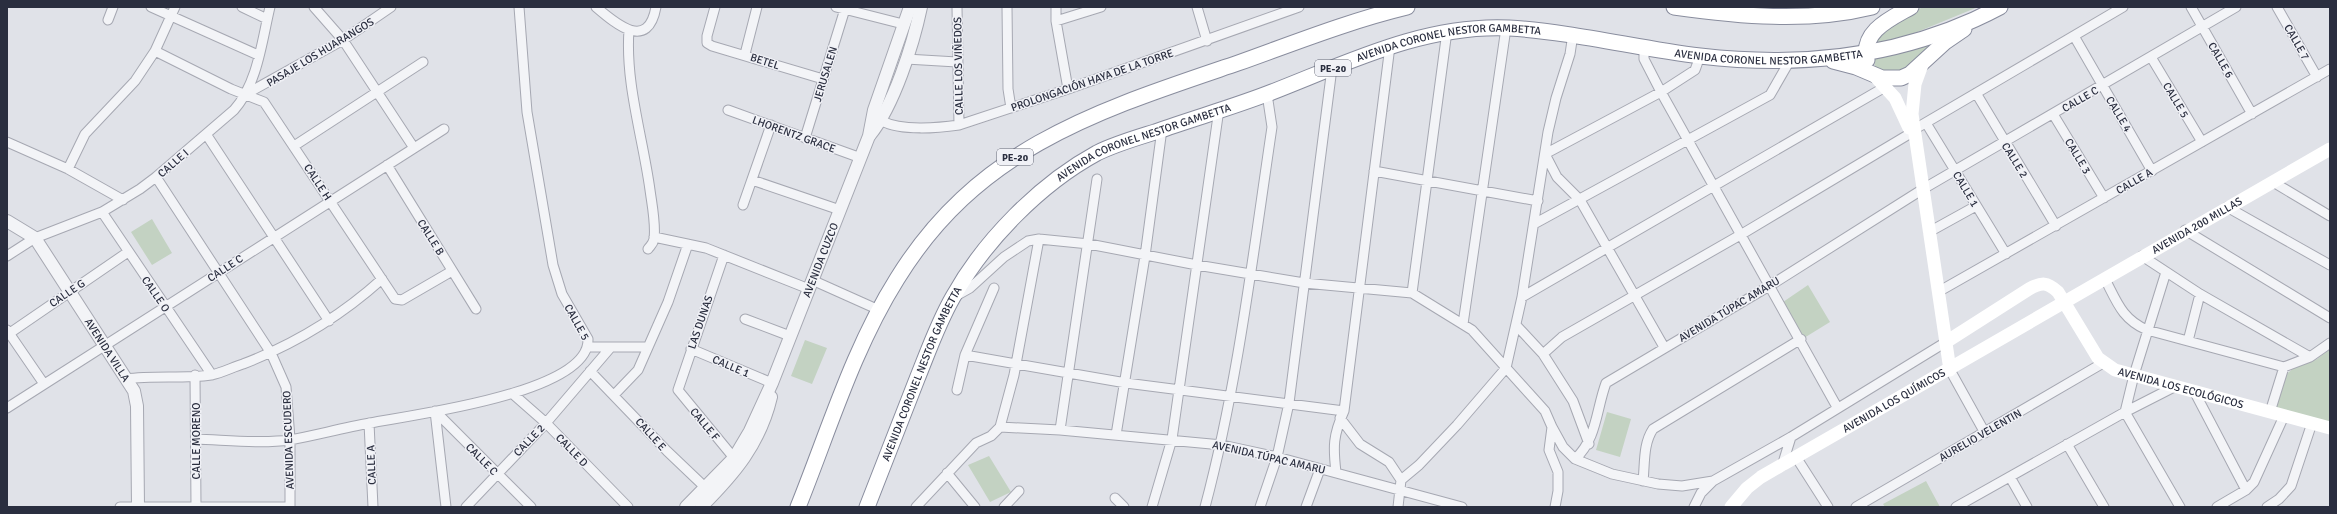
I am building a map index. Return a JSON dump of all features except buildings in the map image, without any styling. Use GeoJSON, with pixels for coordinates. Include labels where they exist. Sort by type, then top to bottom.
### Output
{"type":"FeatureCollection","features":[{"type":"Feature","properties":{"kind":"highway","name":"PE-20"},"geometry":{"type":"LineString","coordinates":[[798,507],[847,382],[879,310],[911,258],[956,206],[993,173],[1048,136],[1128,100],[1332,29],[1407,7]]}},
{"type":"Feature","properties":{"kind":"highway"},"geometry":{"type":"LineString","coordinates":[[1674,7],[1766,17],[1822,15],[1872,7]]}},
{"type":"Feature","properties":{"kind":"highway"},"geometry":{"type":"LineString","coordinates":[[1873,74],[1865,53],[1867,42],[1873,31],[1911,7]]}},
{"type":"Feature","properties":{"kind":"highway"},"geometry":{"type":"LineString","coordinates":[[1820,60],[1850,65],[1882,78],[1901,78],[1910,74],[1945,42],[1994,10]]}},
{"type":"Feature","properties":{"kind":"highway","name":"AVENIDA CORONEL NESTOR GAMBETTA"},"geometry":{"type":"LineString","coordinates":[[867,507],[931,344],[952,298],[986,249],[1014,218],[1052,183],[1072,168],[1100,151],[1219,109],[1267,94],[1390,46],[1447,31],[1475,28],[1506,28],[1573,34],[1700,56],[1789,62],[1820,60],[1865,53],[1930,36],[1994,10]]}},
{"type":"Feature","properties":{"kind":"main road"},"geometry":{"type":"LineString","coordinates":[[1924,61],[1915,84],[1912,99],[1917,128],[1916,146],[1950,370]]}},
{"type":"Feature","properties":{"kind":"main road"},"geometry":{"type":"LineString","coordinates":[[1873,74],[1917,128]]}},
{"type":"Feature","properties":{"kind":"main road","name":"AVENIDA 200 MILLAS"},"geometry":{"type":"LineString","coordinates":[[2064,302],[2105,279],[2185,230],[2330,149]]}},
{"type":"Feature","properties":{"kind":"main road"},"geometry":{"type":"LineString","coordinates":[[1946,342],[2037,284],[2044,282],[2050,284],[2058,292],[2103,363]]}},
{"type":"Feature","properties":{"kind":"main road","name":"AVENIDA LOS QUÍMICOS"},"geometry":{"type":"LineString","coordinates":[[1731,507],[1755,481],[1950,370],[2064,302]]}},
{"type":"Feature","properties":{"kind":"main road","name":"AVENIDA LOS ECOLÓGICOS"},"geometry":{"type":"LineString","coordinates":[[2103,363],[2115,370],[2330,428]]}},
{"type":"Feature","properties":{"kind":"street"},"geometry":{"type":"LineString","coordinates":[[108,20],[112,7]]}},
{"type":"Feature","properties":{"kind":"street"},"geometry":{"type":"LineString","coordinates":[[151,7],[171,18],[258,55]]}},
{"type":"Feature","properties":{"kind":"street"},"geometry":{"type":"LineString","coordinates":[[68,169],[85,134],[135,81],[155,51],[175,7]]}},
{"type":"Feature","properties":{"kind":"street"},"geometry":{"type":"LineString","coordinates":[[242,7],[267,19]]}},
{"type":"Feature","properties":{"kind":"street","name":"CALLE I"},"geometry":{"type":"LineString","coordinates":[[7,256],[35,238],[102,212],[123,200],[156,178],[234,110],[246,94],[270,7]]}},
{"type":"Feature","properties":{"kind":"street"},"geometry":{"type":"LineString","coordinates":[[314,7],[343,40],[414,148]]}},
{"type":"Feature","properties":{"kind":"street","name":"PASAJE LOS HUARANGOS"},"geometry":{"type":"LineString","coordinates":[[246,94],[262,87],[343,40],[391,7]]}},
{"type":"Feature","properties":{"kind":"street","name":"CALLE 5"},"geometry":{"type":"LineString","coordinates":[[196,439],[290,440],[435,411],[514,394],[567,371],[581,360],[589,347],[588,339],[562,294],[553,265],[528,119],[519,7]]}},
{"type":"Feature","properties":{"kind":"street"},"geometry":{"type":"LineString","coordinates":[[596,7],[615,23],[629,30],[638,32],[646,29],[654,19],[656,7]]}},
{"type":"Feature","properties":{"kind":"street","name":"BETEL"},"geometry":{"type":"LineString","coordinates":[[715,7],[707,36],[707,43],[712,46],[745,54],[823,79]]}},
{"type":"Feature","properties":{"kind":"street"},"geometry":{"type":"LineString","coordinates":[[745,54],[757,7]]}},
{"type":"Feature","properties":{"kind":"street","name":"AVENIDA CUZCO"},"geometry":{"type":"LineString","coordinates":[[701,507],[709,491],[734,458],[746,439],[772,383],[861,158],[869,136],[874,110],[910,7]]}},
{"type":"Feature","properties":{"kind":"street","name":"AVENIDA CUZCO"},"geometry":{"type":"LineString","coordinates":[[869,136],[882,121],[906,60],[921,7]]}},
{"type":"Feature","properties":{"kind":"street","name":"CALLE LOS VIÑEDOS"},"geometry":{"type":"LineString","coordinates":[[957,7],[959,125]]}},
{"type":"Feature","properties":{"kind":"street"},"geometry":{"type":"LineString","coordinates":[[1007,7],[1008,89],[1011,108]]}},
{"type":"Feature","properties":{"kind":"street"},"geometry":{"type":"LineString","coordinates":[[1056,7],[1056,21],[1068,89]]}},
{"type":"Feature","properties":{"kind":"street"},"geometry":{"type":"LineString","coordinates":[[1056,21],[1101,7]]}},
{"type":"Feature","properties":{"kind":"street"},"geometry":{"type":"LineString","coordinates":[[1197,7],[1207,40]]}},
{"type":"Feature","properties":{"kind":"street","name":"PROLONGACIÓN HAYA DE LA TORRE"},"geometry":{"type":"LineString","coordinates":[[882,121],[892,127],[946,127],[959,125],[1068,89],[1299,7]]}},
{"type":"Feature","properties":{"kind":"street"},"geometry":{"type":"LineString","coordinates":[[1543,354],[1562,337],[1742,234],[1917,128],[2124,7]]}},
{"type":"Feature","properties":{"kind":"street","name":"CALLE 6"},"geometry":{"type":"LineString","coordinates":[[2191,7],[2252,114]]}},
{"type":"Feature","properties":{"kind":"street","name":"CALLE C"},"geometry":{"type":"LineString","coordinates":[[1923,189],[2236,7]]}},
{"type":"Feature","properties":{"kind":"street","name":"CALLE 7"},"geometry":{"type":"LineString","coordinates":[[2277,7],[2317,77]]}},
{"type":"Feature","properties":{"kind":"street"},"geometry":{"type":"LineString","coordinates":[[841,8],[903,24]]}},
{"type":"Feature","properties":{"kind":"street","name":"JERUSALEN"},"geometry":{"type":"LineString","coordinates":[[805,138],[823,79],[841,8]]}},
{"type":"Feature","properties":{"kind":"street"},"geometry":{"type":"LineString","coordinates":[[1463,324],[1506,28]]}},
{"type":"Feature","properties":{"kind":"street"},"geometry":{"type":"LineString","coordinates":[[629,30],[628,43],[634,95],[645,150],[654,237],[653,244],[648,249]]}},
{"type":"Feature","properties":{"kind":"street"},"geometry":{"type":"LineString","coordinates":[[1412,293],[1447,31]]}},
{"type":"Feature","properties":{"kind":"street"},"geometry":{"type":"LineString","coordinates":[[1401,480],[1457,425],[1506,368],[1522,297],[1545,154],[1556,98],[1570,54],[1573,34]]}},
{"type":"Feature","properties":{"kind":"street","name":"CALLE 4"},"geometry":{"type":"LineString","coordinates":[[2074,36],[2152,170]]}},
{"type":"Feature","properties":{"kind":"street"},"geometry":{"type":"LineString","coordinates":[[1336,472],[1333,448],[1336,429],[1342,414],[1390,46]]}},
{"type":"Feature","properties":{"kind":"street"},"geometry":{"type":"LineString","coordinates":[[1644,47],[1644,60],[1661,92],[1771,285],[1837,407]]}},
{"type":"Feature","properties":{"kind":"street","name":"CALLE H"},"geometry":{"type":"LineString","coordinates":[[155,51],[231,89],[264,102],[398,301],[452,271]]}},
{"type":"Feature","properties":{"kind":"street"},"geometry":{"type":"LineString","coordinates":[[1545,154],[1661,92],[1695,70],[1700,56]]}},
{"type":"Feature","properties":{"kind":"street","name":"CALLE 5"},"geometry":{"type":"LineString","coordinates":[[2151,57],[2202,142]]}},
{"type":"Feature","properties":{"kind":"street"},"geometry":{"type":"LineString","coordinates":[[906,60],[957,62]]}},
{"type":"Feature","properties":{"kind":"street"},"geometry":{"type":"LineString","coordinates":[[294,146],[423,62]]}},
{"type":"Feature","properties":{"kind":"street"},"geometry":{"type":"LineString","coordinates":[[1534,224],[1770,95],[1789,62]]}},
{"type":"Feature","properties":{"kind":"street"},"geometry":{"type":"LineString","coordinates":[[1260,507],[1277,457],[1289,403],[1332,68]]}},
{"type":"Feature","properties":{"kind":"street","name":"CALLE A"},"geometry":{"type":"LineString","coordinates":[[1938,292],[2330,69]]}},
{"type":"Feature","properties":{"kind":"street"},"geometry":{"type":"LineString","coordinates":[[1522,297],[1715,187],[1885,87]]}},
{"type":"Feature","properties":{"kind":"street","name":"CALLE 2"},"geometry":{"type":"LineString","coordinates":[[1976,93],[2004,142],[2056,226]]}},
{"type":"Feature","properties":{"kind":"street"},"geometry":{"type":"LineString","coordinates":[[1206,507],[1222,445],[1231,396],[1272,128],[1267,94]]}},
{"type":"Feature","properties":{"kind":"street"},"geometry":{"type":"LineString","coordinates":[[1152,507],[1172,439],[1219,109]]}},
{"type":"Feature","properties":{"kind":"street","name":"LHORENTZ GRACE"},"geometry":{"type":"LineString","coordinates":[[728,110],[861,158]]}},
{"type":"Feature","properties":{"kind":"street","name":"CALLE 3"},"geometry":{"type":"LineString","coordinates":[[2053,114],[2104,198]]}},
{"type":"Feature","properties":{"kind":"street"},"geometry":{"type":"LineString","coordinates":[[743,205],[771,125]]}},
{"type":"Feature","properties":{"kind":"street","name":"CALLE 1"},"geometry":{"type":"LineString","coordinates":[[1917,128],[1955,171],[2006,254]]}},
{"type":"Feature","properties":{"kind":"street","name":"CALLE C"},"geometry":{"type":"LineString","coordinates":[[7,408],[444,129]]}},
{"type":"Feature","properties":{"kind":"street"},"geometry":{"type":"LineString","coordinates":[[1116,435],[1126,383],[1162,130]]}},
{"type":"Feature","properties":{"kind":"street"},"geometry":{"type":"LineString","coordinates":[[206,134],[329,321]]}},
{"type":"Feature","properties":{"kind":"street"},"geometry":{"type":"LineString","coordinates":[[7,142],[68,169],[123,200]]}},
{"type":"Feature","properties":{"kind":"street"},"geometry":{"type":"LineString","coordinates":[[1545,154],[1557,177],[1580,200],[1664,348]]}},
{"type":"Feature","properties":{"kind":"street","name":"CALLE B"},"geometry":{"type":"LineString","coordinates":[[387,165],[476,309]]}},
{"type":"Feature","properties":{"kind":"street"},"geometry":{"type":"LineString","coordinates":[[1374,171],[1538,201]]}},
{"type":"Feature","properties":{"kind":"street","name":"AVENIDA ESCUDERO"},"geometry":{"type":"LineString","coordinates":[[156,178],[220,272],[271,353],[286,387],[290,440],[290,507]]}},
{"type":"Feature","properties":{"kind":"street"},"geometry":{"type":"LineString","coordinates":[[1060,430],[1070,374],[1097,179]]}},
{"type":"Feature","properties":{"kind":"street"},"geometry":{"type":"LineString","coordinates":[[752,180],[840,210]]}},
{"type":"Feature","properties":{"kind":"street"},"geometry":{"type":"LineString","coordinates":[[2273,182],[2330,216]]}},
{"type":"Feature","properties":{"kind":"street","name":"AVENIDA TÚPAC AMARU"},"geometry":{"type":"LineString","coordinates":[[1575,460],[1589,444],[1606,383],[1771,285],[1923,189]]}},
{"type":"Feature","properties":{"kind":"street"},"geometry":{"type":"LineString","coordinates":[[1929,232],[1976,206]]}},
{"type":"Feature","properties":{"kind":"street"},"geometry":{"type":"LineString","coordinates":[[2227,207],[2330,265]]}},
{"type":"Feature","properties":{"kind":"street","name":"CALLE O"},"geometry":{"type":"LineString","coordinates":[[102,212],[164,307],[212,375]]}},
{"type":"Feature","properties":{"kind":"street","name":"AVENIDA VILLA"},"geometry":{"type":"LineString","coordinates":[[7,221],[35,238],[134,391],[137,406],[138,507]]}},
{"type":"Feature","properties":{"kind":"street"},"geometry":{"type":"LineString","coordinates":[[2185,230],[2330,318]]}},
{"type":"Feature","properties":{"kind":"street"},"geometry":{"type":"LineString","coordinates":[[654,237],[706,248],[879,310]]}},
{"type":"Feature","properties":{"kind":"street"},"geometry":{"type":"LineString","coordinates":[[916,507],[976,443],[990,436],[1000,427],[1016,363],[1039,239]]}},
{"type":"Feature","properties":{"kind":"street"},"geometry":{"type":"LineString","coordinates":[[952,298],[970,288],[989,269],[1014,250],[1028,242],[1039,239],[1089,244],[1145,256],[1304,283],[1412,293],[1472,330],[1545,411],[1563,447],[1575,460],[1612,474],[1643,481],[1682,486],[1713,481]]}},
{"type":"Feature","properties":{"kind":"street"},"geometry":{"type":"LineString","coordinates":[[614,395],[638,370],[668,302],[688,244]]}},
{"type":"Feature","properties":{"kind":"street","name":"CALLE G"},"geometry":{"type":"LineString","coordinates":[[8,332],[128,252]]}},
{"type":"Feature","properties":{"kind":"street","name":"LAS DUNAS"},"geometry":{"type":"LineString","coordinates":[[678,390],[690,349],[724,255]]}},
{"type":"Feature","properties":{"kind":"street"},"geometry":{"type":"LineString","coordinates":[[2142,256],[2200,294],[2310,357]]}},
{"type":"Feature","properties":{"kind":"street"},"geometry":{"type":"LineString","coordinates":[[2166,272],[2147,330],[2125,412],[2180,507]]}},
{"type":"Feature","properties":{"kind":"street"},"geometry":{"type":"LineString","coordinates":[[126,379],[212,375],[271,353],[329,321],[360,299],[382,279]]}},
{"type":"Feature","properties":{"kind":"street"},"geometry":{"type":"LineString","coordinates":[[2105,279],[2123,314],[2130,321],[2147,330],[2284,367],[2310,357],[2330,343]]}},
{"type":"Feature","properties":{"kind":"street"},"geometry":{"type":"LineString","coordinates":[[957,390],[965,355],[994,288]]}},
{"type":"Feature","properties":{"kind":"street"},"geometry":{"type":"LineString","coordinates":[[2188,341],[2200,294]]}},
{"type":"Feature","properties":{"kind":"street"},"geometry":{"type":"LineString","coordinates":[[745,319],[790,336]]}},
{"type":"Feature","properties":{"kind":"street"},"geometry":{"type":"LineString","coordinates":[[1516,325],[1543,354],[1574,401],[1589,444]]}},
{"type":"Feature","properties":{"kind":"street"},"geometry":{"type":"LineString","coordinates":[[8,332],[44,384]]}},
{"type":"Feature","properties":{"kind":"street"},"geometry":{"type":"LineString","coordinates":[[1643,481],[1646,446],[1648,436],[1653,429],[1800,339]]}},
{"type":"Feature","properties":{"kind":"street"},"geometry":{"type":"LineString","coordinates":[[1694,507],[1701,493],[1713,481],[1791,437],[1837,407],[1946,342]]}},
{"type":"Feature","properties":{"kind":"street"},"geometry":{"type":"LineString","coordinates":[[589,347],[648,347]]}},
{"type":"Feature","properties":{"kind":"street","name":"CALLE 2"},"geometry":{"type":"LineString","coordinates":[[466,507],[546,423],[611,347]]}},
{"type":"Feature","properties":{"kind":"street","name":"CALLE 1"},"geometry":{"type":"LineString","coordinates":[[690,349],[772,383]]}},
{"type":"Feature","properties":{"kind":"street"},"geometry":{"type":"LineString","coordinates":[[965,355],[1126,383],[1179,391],[1289,403],[1342,414],[1360,444],[1389,462],[1401,480],[1398,507]]}},
{"type":"Feature","properties":{"kind":"street","name":"AURELIO VELENTIN"},"geometry":{"type":"LineString","coordinates":[[1856,507],[2103,363]]}},
{"type":"Feature","properties":{"kind":"street"},"geometry":{"type":"LineString","coordinates":[[2270,412],[2284,367]]}},
{"type":"Feature","properties":{"kind":"street"},"geometry":{"type":"LineString","coordinates":[[1950,370],[1985,433]]}},
{"type":"Feature","properties":{"kind":"street","name":"CALLE E"},"geometry":{"type":"LineString","coordinates":[[590,371],[666,451],[709,491]]}},
{"type":"Feature","properties":{"kind":"street","name":"CALLE MORENO"},"geometry":{"type":"LineString","coordinates":[[195,375],[196,507]]}},
{"type":"Feature","properties":{"kind":"street","name":"AVENIDA CUZCO"},"geometry":{"type":"LineString","coordinates":[[686,507],[709,491],[742,464],[757,440],[769,406],[772,394],[772,383]]}},
{"type":"Feature","properties":{"kind":"street"},"geometry":{"type":"LineString","coordinates":[[1956,507],[2125,412],[2176,386]]}},
{"type":"Feature","properties":{"kind":"street","name":"CALLE F"},"geometry":{"type":"LineString","coordinates":[[678,390],[734,458]]}},
{"type":"Feature","properties":{"kind":"street"},"geometry":{"type":"LineString","coordinates":[[2194,391],[2246,490]]}},
{"type":"Feature","properties":{"kind":"street","name":"CALLE D"},"geometry":{"type":"LineString","coordinates":[[514,394],[546,423],[628,507]]}},
{"type":"Feature","properties":{"kind":"street"},"geometry":{"type":"LineString","coordinates":[[435,411],[446,507]]}},
{"type":"Feature","properties":{"kind":"street","name":"CALLE C"},"geometry":{"type":"LineString","coordinates":[[435,411],[531,507]]}},
{"type":"Feature","properties":{"kind":"street"},"geometry":{"type":"LineString","coordinates":[[2217,507],[2246,490],[2254,482],[2284,416]]}},
{"type":"Feature","properties":{"kind":"street","name":"CALLE A"},"geometry":{"type":"LineString","coordinates":[[369,423],[373,507]]}},
{"type":"Feature","properties":{"kind":"street"},"geometry":{"type":"LineString","coordinates":[[2267,507],[2279,499],[2291,486],[2312,423]]}},
{"type":"Feature","properties":{"kind":"street","name":"AVENIDA TÚPAC AMARU"},"geometry":{"type":"LineString","coordinates":[[1000,427],[1172,439],[1222,445],[1336,472],[1462,507]]}},
{"type":"Feature","properties":{"kind":"street"},"geometry":{"type":"LineString","coordinates":[[1552,427],[1549,450],[1558,472],[1558,490],[1555,507]]}},
{"type":"Feature","properties":{"kind":"street"},"geometry":{"type":"LineString","coordinates":[[1782,466],[1791,437]]}},
{"type":"Feature","properties":{"kind":"street"},"geometry":{"type":"LineString","coordinates":[[2067,444],[2104,507]]}},
{"type":"Feature","properties":{"kind":"street"},"geometry":{"type":"LineString","coordinates":[[1796,457],[1828,507]]}},
{"type":"Feature","properties":{"kind":"street"},"geometry":{"type":"LineString","coordinates":[[1306,507],[1320,469]]}},
{"type":"Feature","properties":{"kind":"street"},"geometry":{"type":"LineString","coordinates":[[947,473],[975,507]]}},
{"type":"Feature","properties":{"kind":"street"},"geometry":{"type":"LineString","coordinates":[[2010,477],[2027,507]]}},
{"type":"Feature","properties":{"kind":"street"},"geometry":{"type":"LineString","coordinates":[[1004,507],[1019,491]]}},
{"type":"Feature","properties":{"kind":"street"},"geometry":{"type":"LineString","coordinates":[[1115,498],[1124,507]]}},
{"type":"Feature","properties":{"kind":"street"},"geometry":{"type":"LineString","coordinates":[[120,507],[290,507]]}},
{"type":"Feature","properties":{"kind":"green space"},"geometry":{"type":"Polygon","coordinates":[[[1923,7],[1978,7],[1910,35],[1871,47],[1888,24],[1923,7]]]}},
{"type":"Feature","properties":{"kind":"green space"},"geometry":{"type":"Polygon","coordinates":[[[1944,34],[1931,44],[1914,66],[1895,75],[1876,69],[1872,56],[1944,34]]]}},
{"type":"Feature","properties":{"kind":"green space"},"geometry":{"type":"Polygon","coordinates":[[[152,219],[172,253],[152,265],[131,232],[152,219]]]}},
{"type":"Feature","properties":{"kind":"green space"},"geometry":{"type":"Polygon","coordinates":[[[1808,285],[1830,322],[1804,338],[1783,302],[1808,285]]]}},
{"type":"Feature","properties":{"kind":"green space"},"geometry":{"type":"Polygon","coordinates":[[[805,340],[827,348],[812,384],[791,376],[805,340]]]}},
{"type":"Feature","properties":{"kind":"green space"},"geometry":{"type":"Polygon","coordinates":[[[2330,349],[2330,422],[2273,407],[2282,378],[2296,366],[2317,359],[2330,349]]]}},
{"type":"Feature","properties":{"kind":"green space"},"geometry":{"type":"Polygon","coordinates":[[[1607,412],[1631,419],[1620,457],[1596,450],[1607,412]]]}},
{"type":"Feature","properties":{"kind":"green space"},"geometry":{"type":"Polygon","coordinates":[[[989,456],[1011,492],[990,502],[968,465],[989,456]]]}},
{"type":"Feature","properties":{"kind":"green space"},"geometry":{"type":"Polygon","coordinates":[[[1926,481],[1940,507],[1885,507],[1883,504],[1926,481]]]}}]}
